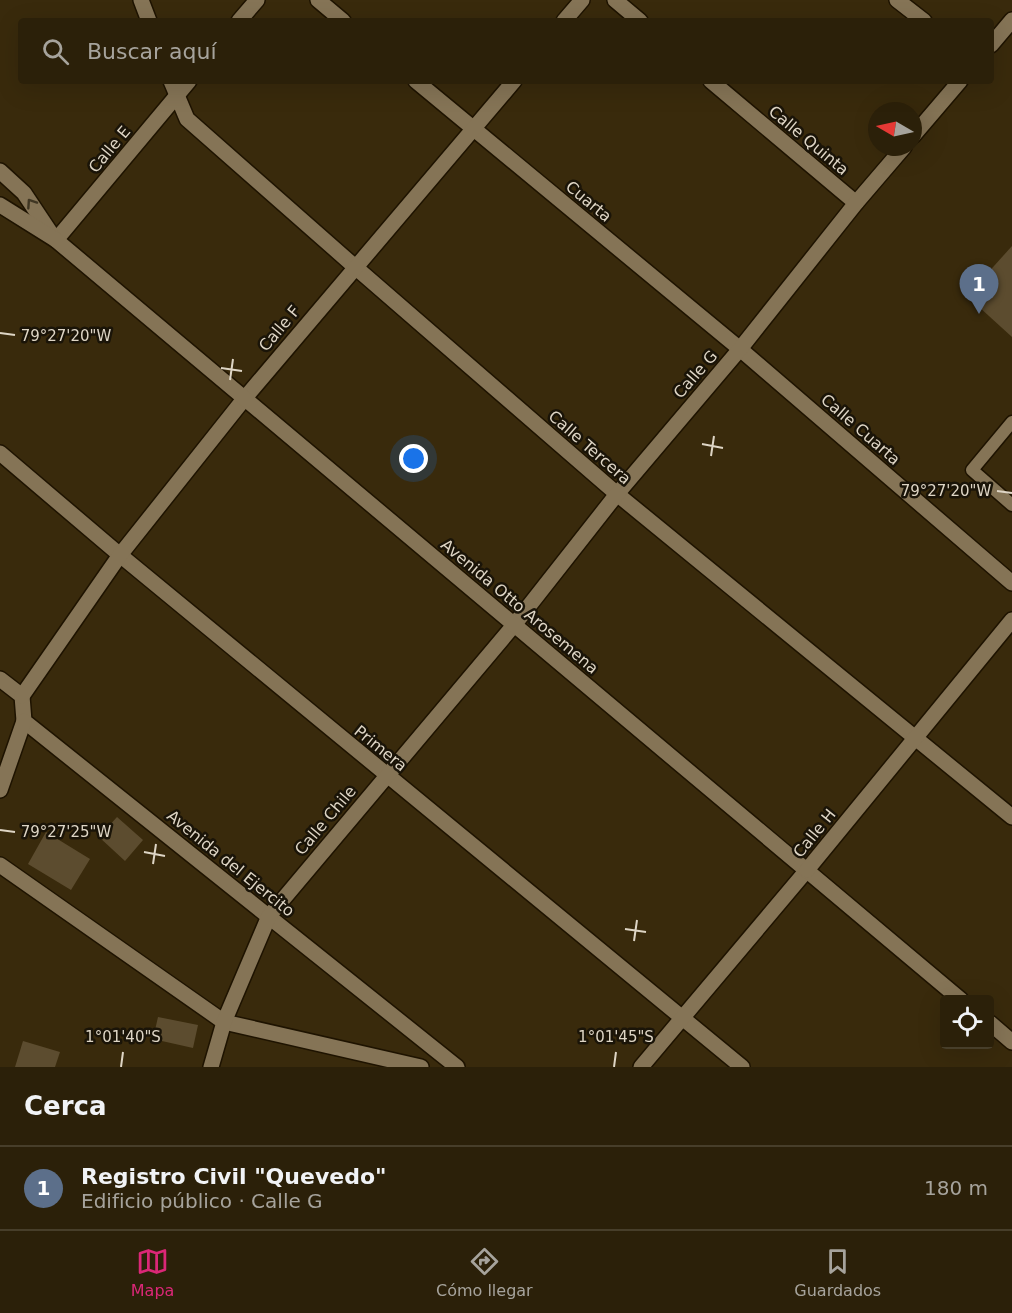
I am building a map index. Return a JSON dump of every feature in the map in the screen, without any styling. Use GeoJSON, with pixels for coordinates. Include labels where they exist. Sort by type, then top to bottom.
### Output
{"type":"FeatureCollection","features":[{"type":"Feature","properties":{"kind":"street"},"geometry":{"type":"LineString","coordinates":[[141,0],[148,18]]}},
{"type":"Feature","properties":{"kind":"street"},"geometry":{"type":"LineString","coordinates":[[242,18],[257,0]]}},
{"type":"Feature","properties":{"kind":"street"},"geometry":{"type":"LineString","coordinates":[[318,0],[340,18]]}},
{"type":"Feature","properties":{"kind":"street"},"geometry":{"type":"LineString","coordinates":[[567,18],[582,0]]}},
{"type":"Feature","properties":{"kind":"street"},"geometry":{"type":"LineString","coordinates":[[615,0],[636,18]]}},
{"type":"Feature","properties":{"kind":"street"},"geometry":{"type":"LineString","coordinates":[[897,0],[920,18]]}},
{"type":"Feature","properties":{"kind":"street"},"geometry":{"type":"LineString","coordinates":[[994,41],[1012,20]]}},
{"type":"Feature","properties":{"kind":"street","name":"Calle Tercera"},"geometry":{"type":"LineString","coordinates":[[172,84],[187,119],[354,266],[616,494],[1012,817]]}},
{"type":"Feature","properties":{"kind":"street","name":"Calle E"},"geometry":{"type":"LineString","coordinates":[[56,240],[187,84]]}},
{"type":"Feature","properties":{"kind":"street","name":"Cuarta"},"geometry":{"type":"LineString","coordinates":[[420,84],[740,349]]}},
{"type":"Feature","properties":{"kind":"street","name":"Calle F"},"geometry":{"type":"LineString","coordinates":[[22,696],[120,555],[244,399],[354,266],[512,84]]}},
{"type":"Feature","properties":{"kind":"street","name":"Calle Quinta"},"geometry":{"type":"LineString","coordinates":[[715,84],[856,203]]}},
{"type":"Feature","properties":{"kind":"street"},"geometry":{"type":"LineString","coordinates":[[922,125],[957,84]]}},
{"type":"Feature","properties":{"kind":"street","name":"Calle G"},"geometry":{"type":"LineString","coordinates":[[514,625],[616,494],[740,349],[896,156]]}},
{"type":"Feature","properties":{"kind":"street","name":"Avenida Otto Arosemena"},"geometry":{"type":"LineString","coordinates":[[0,171],[24,193],[56,240]]}},
{"type":"Feature","properties":{"kind":"street","name":"Avenida Otto Arosemena"},"geometry":{"type":"LineString","coordinates":[[0,205],[56,240],[956,995]]}},
{"type":"Feature","properties":{"kind":"street","name":"Calle Cuarta"},"geometry":{"type":"LineString","coordinates":[[740,349],[1012,583]]}},
{"type":"Feature","properties":{"kind":"street","name":"Primera"},"geometry":{"type":"LineString","coordinates":[[0,453],[120,555],[742,1067]]}},
{"type":"Feature","properties":{"kind":"street","name":"Calle H"},"geometry":{"type":"LineString","coordinates":[[641,1067],[807,870],[1012,620]]}},
{"type":"Feature","properties":{"kind":"street","name":"Calle Chile"},"geometry":{"type":"LineString","coordinates":[[211,1067],[224,1022],[269,916],[514,625]]}},
{"type":"Feature","properties":{"kind":"street"},"geometry":{"type":"LineString","coordinates":[[0,679],[22,696],[24,721],[0,790]]}},
{"type":"Feature","properties":{"kind":"street","name":"Avenida del Ejercito"},"geometry":{"type":"LineString","coordinates":[[24,721],[457,1067]]}},
{"type":"Feature","properties":{"kind":"street"},"geometry":{"type":"LineString","coordinates":[[0,865],[224,1022],[421,1067]]}},
{"type":"Feature","properties":{"kind":"street"},"geometry":{"type":"LineString","coordinates":[[994,1026],[1012,1042]]}},
{"type":"Feature","properties":{"kind":"lane"},"geometry":{"type":"LineString","coordinates":[[1012,422],[972,470],[1012,505]]}},
{"type":"Feature","properties":{"kind":"building"},"geometry":{"type":"Polygon","coordinates":[[[1012,246],[1012,337],[967,296],[1012,246]]]}},
{"type":"Feature","properties":{"kind":"building"},"geometry":{"type":"Polygon","coordinates":[[[117,817],[143,840],[125,861],[99,837],[117,817]]]}},
{"type":"Feature","properties":{"kind":"building"},"geometry":{"type":"Polygon","coordinates":[[[46,832],[90,859],[71,890],[28,864],[46,832]]]}},
{"type":"Feature","properties":{"kind":"building"},"geometry":{"type":"Polygon","coordinates":[[[158,1017],[198,1025],[193,1048],[153,1039],[158,1017]]]}},
{"type":"Feature","properties":{"kind":"building"},"geometry":{"type":"Polygon","coordinates":[[[23,1041],[60,1052],[55,1067],[15,1067],[23,1041]]]}},
{"type":"Feature","properties":{"kind":"place","name":"Registro Civil \"Quevedo\""},"geometry":{"type":"Point","coordinates":[979,314]}}]}
